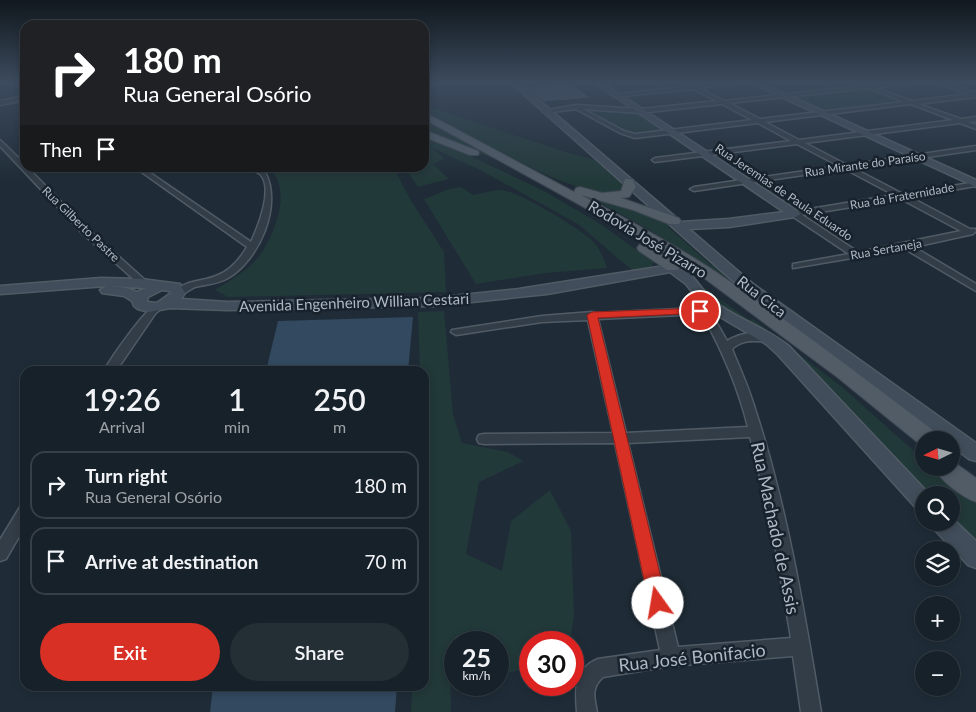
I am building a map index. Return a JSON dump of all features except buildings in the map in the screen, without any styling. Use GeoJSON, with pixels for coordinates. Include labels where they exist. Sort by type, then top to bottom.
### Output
{"type":"FeatureCollection","features":[{"type":"Feature","properties":{"kind":"main road","name":"Rodovia José Pizarro"},"geometry":{"type":"LineString","coordinates":[[429,118],[654,240],[705,272],[844,372],[919,431]]}},
{"type":"Feature","properties":{"kind":"main road","name":"Rodovia José Pizarro"},"geometry":{"type":"LineString","coordinates":[[429,135],[481,156],[534,181],[669,257],[915,442]]}},
{"type":"Feature","properties":{"kind":"main road"},"geometry":{"type":"LineString","coordinates":[[534,181],[613,228],[672,267]]}},
{"type":"Feature","properties":{"kind":"main road"},"geometry":{"type":"LineString","coordinates":[[594,195],[612,196],[625,194],[630,187],[629,182]]}},
{"type":"Feature","properties":{"kind":"main road"},"geometry":{"type":"LineString","coordinates":[[553,184],[638,207],[676,223]]}},
{"type":"Feature","properties":{"kind":"main road"},"geometry":{"type":"LineString","coordinates":[[960,464],[976,476]]}},
{"type":"Feature","properties":{"kind":"main road"},"geometry":{"type":"LineString","coordinates":[[956,476],[976,492]]}},
{"type":"Feature","properties":{"kind":"street","name":"Rua Cica"},"geometry":{"type":"LineString","coordinates":[[551,116],[770,304],[917,408],[976,453]]}},
{"type":"Feature","properties":{"kind":"street"},"geometry":{"type":"LineString","coordinates":[[594,116],[631,135],[797,116]]}},
{"type":"Feature","properties":{"kind":"street","name":"Rua Jeremias de Paula Eduardo"},"geometry":{"type":"LineString","coordinates":[[647,116],[857,255]]}},
{"type":"Feature","properties":{"kind":"street"},"geometry":{"type":"LineString","coordinates":[[749,116],[973,231]]}},
{"type":"Feature","properties":{"kind":"street"},"geometry":{"type":"LineString","coordinates":[[830,116],[976,179]]}},
{"type":"Feature","properties":{"kind":"street"},"geometry":{"type":"LineString","coordinates":[[947,116],[976,127]]}},
{"type":"Feature","properties":{"kind":"street"},"geometry":{"type":"LineString","coordinates":[[655,160],[976,119]]}},
{"type":"Feature","properties":{"kind":"street","name":"Rua Gilberto Pastre"},"geometry":{"type":"LineString","coordinates":[[0,142],[20,163]]}},
{"type":"Feature","properties":{"kind":"street","name":"Rua Mirante do Paraíso"},"geometry":{"type":"LineString","coordinates":[[694,189],[976,148]]}},
{"type":"Feature","properties":{"kind":"street"},"geometry":{"type":"LineString","coordinates":[[920,156],[976,184]]}},
{"type":"Feature","properties":{"kind":"street","name":"Rua Gilberto Pastre"},"geometry":{"type":"LineString","coordinates":[[29,172],[85,231],[142,282]]}},
{"type":"Feature","properties":{"kind":"street"},"geometry":{"type":"LineString","coordinates":[[145,172],[253,247]]}},
{"type":"Feature","properties":{"kind":"street"},"geometry":{"type":"LineString","coordinates":[[113,366],[151,312],[171,296],[186,287],[225,276],[242,263],[253,247],[265,215],[269,189],[261,172]]}},
{"type":"Feature","properties":{"kind":"street","name":"Rua da Fraternidade"},"geometry":{"type":"LineString","coordinates":[[676,223],[729,223],[976,184]]}},
{"type":"Feature","properties":{"kind":"street","name":"Rua Sertaneja"},"geometry":{"type":"LineString","coordinates":[[796,266],[906,246],[973,231]]}},
{"type":"Feature","properties":{"kind":"street"},"geometry":{"type":"LineString","coordinates":[[906,246],[976,288]]}},
{"type":"Feature","properties":{"kind":"street"},"geometry":{"type":"LineString","coordinates":[[672,267],[691,281],[712,310]]}},
{"type":"Feature","properties":{"kind":"street","name":"Avenida Engenheiro Willian Cestari"},"geometry":{"type":"LineString","coordinates":[[0,290],[142,282],[171,296],[355,304],[466,300],[635,276],[672,267]]}},
{"type":"Feature","properties":{"kind":"street"},"geometry":{"type":"LineString","coordinates":[[0,298],[108,290],[127,292],[140,302],[143,310],[130,332],[130,340]]}},
{"type":"Feature","properties":{"kind":"street"},"geometry":{"type":"LineString","coordinates":[[140,302],[171,296]]}},
{"type":"Feature","properties":{"kind":"street"},"geometry":{"type":"LineString","coordinates":[[456,332],[542,319],[712,310],[776,338],[800,368],[915,493]]}},
{"type":"Feature","properties":{"kind":"street","name":"Rua Machado de Assis"},"geometry":{"type":"LineString","coordinates":[[712,310],[749,408],[777,516],[811,712]]}},
{"type":"Feature","properties":{"kind":"street"},"geometry":{"type":"LineString","coordinates":[[592,315],[671,657]]}},
{"type":"Feature","properties":{"kind":"street"},"geometry":{"type":"LineString","coordinates":[[726,348],[736,340],[745,337],[776,338]]}},
{"type":"Feature","properties":{"kind":"street"},"geometry":{"type":"LineString","coordinates":[[484,439],[620,438],[756,432]]}},
{"type":"Feature","properties":{"kind":"street"},"geometry":{"type":"LineString","coordinates":[[0,554],[20,520]]}},
{"type":"Feature","properties":{"kind":"street"},"geometry":{"type":"LineString","coordinates":[[951,531],[976,557]]}},
{"type":"Feature","properties":{"kind":"street","name":"Rua José Bonifacio"},"geometry":{"type":"LineString","coordinates":[[587,712],[584,690],[588,678],[598,668],[671,657],[801,646]]}},
{"type":"Feature","properties":{"kind":"green space"},"geometry":{"type":"Polygon","coordinates":[[[434,116],[458,116],[568,153],[600,161],[617,174],[615,176],[627,187],[610,192],[587,189],[558,179],[527,166],[434,116]]]}},
{"type":"Feature","properties":{"kind":"green space"},"geometry":{"type":"Polygon","coordinates":[[[600,116],[642,116],[662,130],[632,134],[600,116]]]}},
{"type":"Feature","properties":{"kind":"green space"},"geometry":{"type":"Polygon","coordinates":[[[429,120],[434,122],[525,172],[429,132],[429,120]]]}},
{"type":"Feature","properties":{"kind":"green space"},"geometry":{"type":"Polygon","coordinates":[[[429,140],[466,154],[544,191],[597,222],[654,262],[650,268],[633,271],[578,224],[482,171],[433,148],[444,159],[433,164],[449,179],[418,187],[408,172],[429,172],[429,140]]]}},
{"type":"Feature","properties":{"kind":"green space"},"geometry":{"type":"Polygon","coordinates":[[[272,172],[396,172],[410,199],[444,252],[446,292],[228,297],[215,290],[250,265],[260,255],[272,235],[281,198],[280,186],[272,172]]]}},
{"type":"Feature","properties":{"kind":"green space"},"geometry":{"type":"Polygon","coordinates":[[[461,187],[473,195],[497,190],[508,192],[546,210],[572,225],[592,241],[604,259],[607,268],[545,273],[476,284],[424,199],[446,190],[461,187]]]}},
{"type":"Feature","properties":{"kind":"green space"},"geometry":{"type":"Polygon","coordinates":[[[586,195],[638,211],[669,224],[668,227],[711,265],[715,265],[730,280],[648,229],[586,195]]]}},
{"type":"Feature","properties":{"kind":"green space"},"geometry":{"type":"Polygon","coordinates":[[[705,288],[749,320],[753,319],[842,387],[915,452],[915,476],[943,476],[955,486],[920,486],[763,330],[717,304],[703,289],[705,288]]]}},
{"type":"Feature","properties":{"kind":"green space"},"geometry":{"type":"Polygon","coordinates":[[[444,311],[453,415],[462,443],[508,452],[523,461],[479,482],[466,554],[502,571],[511,521],[550,490],[571,531],[574,615],[572,631],[519,631],[519,670],[509,673],[509,631],[444,631],[444,696],[451,696],[451,712],[411,712],[412,691],[429,691],[429,366],[420,366],[418,312],[444,311]]]}},
{"type":"Feature","properties":{"kind":"green space"},"geometry":{"type":"Polygon","coordinates":[[[960,490],[976,503],[976,543],[960,527],[960,490]]]}},
{"type":"Feature","properties":{"kind":"water"},"geometry":{"type":"Polygon","coordinates":[[[413,317],[408,366],[267,366],[278,321],[413,317]]]}},
{"type":"Feature","properties":{"kind":"water"},"geometry":{"type":"Polygon","coordinates":[[[212,691],[397,691],[395,712],[210,712],[212,691]]]}},
{"type":"Feature","properties":{"kind":"route"},"geometry":{"type":"LineString","coordinates":[[658,603],[592,315],[700,311]]}}]}
